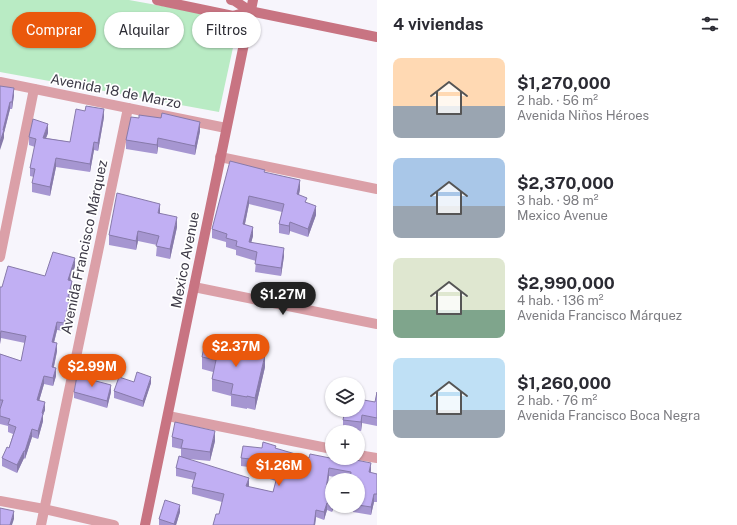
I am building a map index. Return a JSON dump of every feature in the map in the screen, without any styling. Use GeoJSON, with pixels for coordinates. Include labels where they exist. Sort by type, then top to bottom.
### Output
{"type":"FeatureCollection","features":[{"type":"Feature","properties":{"kind":"main road"},"geometry":{"type":"LineString","coordinates":[[157,0],[233,16],[250,11]]}},
{"type":"Feature","properties":{"kind":"main road"},"geometry":{"type":"LineString","coordinates":[[231,0],[250,11],[377,37]]}},
{"type":"Feature","properties":{"kind":"main road","name":"Mexico Avenue"},"geometry":{"type":"LineString","coordinates":[[145,525],[253,0]]}},
{"type":"Feature","properties":{"kind":"street","name":"Avenida 18 de Marzo"},"geometry":{"type":"LineString","coordinates":[[0,82],[226,128]]}},
{"type":"Feature","properties":{"kind":"street"},"geometry":{"type":"LineString","coordinates":[[0,257],[34,89]]}},
{"type":"Feature","properties":{"kind":"street","name":"Avenida Francisco Márquez"},"geometry":{"type":"LineString","coordinates":[[41,525],[128,108]]}},
{"type":"Feature","properties":{"kind":"street"},"geometry":{"type":"LineString","coordinates":[[220,157],[377,189]]}},
{"type":"Feature","properties":{"kind":"street"},"geometry":{"type":"LineString","coordinates":[[194,287],[377,324]]}},
{"type":"Feature","properties":{"kind":"street"},"geometry":{"type":"LineString","coordinates":[[168,416],[325,448]]}},
{"type":"Feature","properties":{"kind":"street"},"geometry":{"type":"LineString","coordinates":[[365,455],[377,458]]}},
{"type":"Feature","properties":{"kind":"street"},"geometry":{"type":"LineString","coordinates":[[0,501],[44,509],[114,525]]}},
{"type":"Feature","properties":{"kind":"green space"},"geometry":{"type":"Polygon","coordinates":[[[0,0],[129,0],[195,12],[192,12],[192,48],[233,48],[219,112],[0,72],[0,0]]]}},
{"type":"Feature","properties":{"kind":"building"},"geometry":{"type":"Polygon","coordinates":[[[0,86],[14,88],[12,102],[10,102],[0,142],[0,86]]]}},
{"type":"Feature","properties":{"kind":"building"},"geometry":{"type":"Polygon","coordinates":[[[86,106],[104,109],[98,143],[94,142],[90,164],[56,158],[50,187],[32,183],[35,169],[30,168],[36,139],[29,137],[33,119],[48,124],[43,138],[70,142],[76,109],[85,111],[86,106]]]}},
{"type":"Feature","properties":{"kind":"building"},"geometry":{"type":"Polygon","coordinates":[[[162,113],[200,122],[195,146],[158,138],[157,145],[126,140],[131,117],[139,118],[139,115],[161,118],[162,113]]]}},
{"type":"Feature","properties":{"kind":"building"},"geometry":{"type":"Polygon","coordinates":[[[230,161],[265,170],[264,172],[300,180],[297,194],[307,198],[305,202],[316,206],[308,229],[290,222],[289,226],[279,224],[284,204],[249,196],[243,224],[253,227],[249,242],[284,248],[281,268],[255,264],[257,252],[236,246],[237,241],[226,238],[227,234],[212,229],[230,161]]]}},
{"type":"Feature","properties":{"kind":"building"},"geometry":{"type":"Polygon","coordinates":[[[117,193],[160,204],[158,213],[177,217],[170,249],[156,246],[159,236],[138,231],[136,241],[109,235],[117,193]]]}},
{"type":"Feature","properties":{"kind":"building"},"geometry":{"type":"Polygon","coordinates":[[[53,252],[75,258],[68,280],[72,281],[67,301],[69,302],[64,323],[57,322],[52,342],[57,343],[52,367],[56,368],[53,378],[44,376],[37,400],[45,402],[38,431],[32,429],[25,451],[17,465],[2,458],[7,447],[9,448],[16,427],[8,424],[10,419],[0,416],[0,409],[3,400],[0,400],[0,354],[21,361],[26,336],[1,331],[0,336],[0,287],[2,287],[8,266],[45,276],[53,252]]]}},
{"type":"Feature","properties":{"kind":"building"},"geometry":{"type":"Polygon","coordinates":[[[205,341],[265,355],[255,398],[231,394],[233,384],[212,379],[216,360],[202,357],[205,341]]]}},
{"type":"Feature","properties":{"kind":"building"},"geometry":{"type":"Polygon","coordinates":[[[137,372],[151,377],[143,401],[114,391],[119,377],[134,382],[137,372]]]}},
{"type":"Feature","properties":{"kind":"building"},"geometry":{"type":"Polygon","coordinates":[[[77,376],[111,385],[107,401],[74,392],[77,376]]]}},
{"type":"Feature","properties":{"kind":"building"},"geometry":{"type":"Polygon","coordinates":[[[377,392],[377,418],[365,416],[365,400],[375,402],[377,392]]]}},
{"type":"Feature","properties":{"kind":"building"},"geometry":{"type":"Polygon","coordinates":[[[344,417],[362,417],[361,422],[343,420],[344,417]]]}},
{"type":"Feature","properties":{"kind":"building"},"geometry":{"type":"Polygon","coordinates":[[[175,422],[215,431],[210,452],[181,448],[183,440],[172,437],[175,422]]]}},
{"type":"Feature","properties":{"kind":"building"},"geometry":{"type":"Polygon","coordinates":[[[263,442],[276,446],[275,448],[309,458],[310,454],[325,457],[325,465],[365,465],[365,462],[371,463],[369,472],[377,474],[377,494],[374,494],[371,507],[365,506],[365,473],[351,473],[329,468],[328,473],[325,473],[325,509],[324,512],[316,510],[314,525],[213,525],[216,514],[219,514],[224,494],[192,487],[196,473],[176,468],[179,456],[249,478],[246,486],[273,492],[278,473],[257,468],[259,460],[241,458],[243,446],[262,448],[263,442]]]}},
{"type":"Feature","properties":{"kind":"building"},"geometry":{"type":"Polygon","coordinates":[[[165,500],[180,505],[174,524],[159,519],[165,500]]]}},
{"type":"Feature","properties":{"kind":"building"},"geometry":{"type":"Polygon","coordinates":[[[0,508],[14,511],[10,525],[0,525],[0,508]]]}}]}
